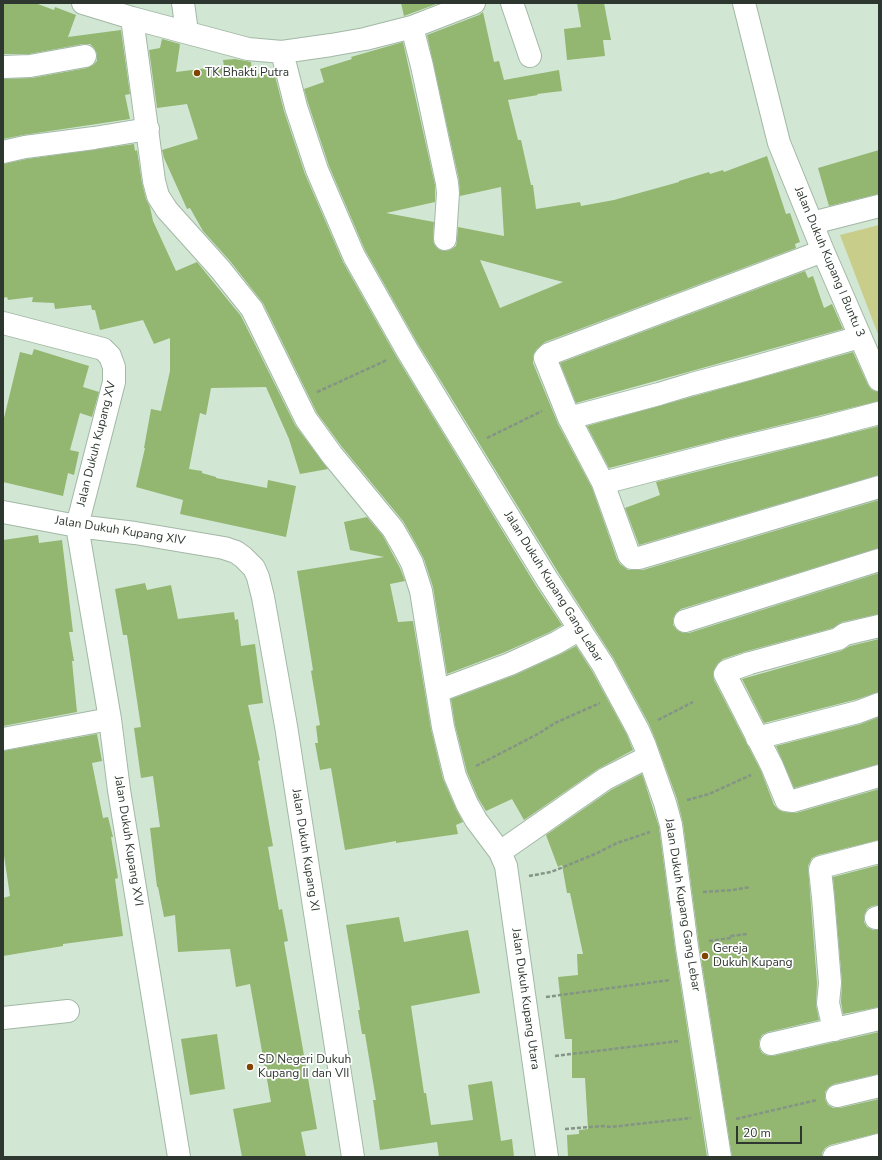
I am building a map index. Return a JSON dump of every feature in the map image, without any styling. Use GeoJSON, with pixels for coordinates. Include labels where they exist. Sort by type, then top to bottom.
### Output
{"type":"FeatureCollection","features":[{"type":"Feature","properties":{"kind":"street"},"geometry":{"type":"LineString","coordinates":[[83,3],[132,18],[248,49],[282,52],[331,46],[365,39],[412,26],[474,3]]}},
{"type":"Feature","properties":{"kind":"street"},"geometry":{"type":"LineString","coordinates":[[183,3],[187,32]]}},
{"type":"Feature","properties":{"kind":"street"},"geometry":{"type":"LineString","coordinates":[[512,3],[530,56]]}},
{"type":"Feature","properties":{"kind":"street","name":"Jalan Dukuh Kupang I Buntu 3"},"geometry":{"type":"LineString","coordinates":[[744,3],[779,143],[823,251],[879,380]]}},
{"type":"Feature","properties":{"kind":"street","name":"Jalan Dukuh Kupang Utara"},"geometry":{"type":"LineString","coordinates":[[132,18],[154,181],[158,196],[167,210],[220,269],[252,310],[306,419],[332,455],[393,530],[412,563],[421,591],[444,727],[455,776],[467,804],[476,820],[497,848],[506,866],[547,1157]]}},
{"type":"Feature","properties":{"kind":"street"},"geometry":{"type":"LineString","coordinates":[[412,26],[447,183],[448,193],[445,238]]}},
{"type":"Feature","properties":{"kind":"street","name":"Jalan Dukuh Kupang Gang Lebar"},"geometry":{"type":"LineString","coordinates":[[282,52],[296,107],[317,170],[354,256],[407,350],[547,579],[602,665],[638,730],[665,803],[671,825],[687,946],[720,1157]]}},
{"type":"Feature","properties":{"kind":"street"},"geometry":{"type":"LineString","coordinates":[[3,67],[30,66],[85,56]]}},
{"type":"Feature","properties":{"kind":"street"},"geometry":{"type":"LineString","coordinates":[[3,152],[25,147],[148,129]]}},
{"type":"Feature","properties":{"kind":"street"},"geometry":{"type":"LineString","coordinates":[[812,223],[879,206]]}},
{"type":"Feature","properties":{"kind":"street"},"geometry":{"type":"LineString","coordinates":[[823,251],[549,354],[545,358],[566,409],[603,483],[629,555],[632,558],[635,559],[879,487]]}},
{"type":"Feature","properties":{"kind":"street","name":"Jalan Dukuh Kupang XV"},"geometry":{"type":"LineString","coordinates":[[3,323],[103,350],[110,356],[114,367],[114,382],[77,526]]}},
{"type":"Feature","properties":{"kind":"street"},"geometry":{"type":"LineString","coordinates":[[566,409],[659,394],[860,337]]}},
{"type":"Feature","properties":{"kind":"street"},"geometry":{"type":"LineString","coordinates":[[603,483],[879,413]]}},
{"type":"Feature","properties":{"kind":"street","name":"Jalan Dukuh Kupang XIV"},"geometry":{"type":"LineString","coordinates":[[3,512],[77,526],[135,533],[224,548],[236,552]]}},
{"type":"Feature","properties":{"kind":"street","name":"Jalan Dukuh Kupang XVI"},"geometry":{"type":"LineString","coordinates":[[77,526],[110,719],[120,798],[179,1157]]}},
{"type":"Feature","properties":{"kind":"street","name":"Jalan Dukuh Kupang XI"},"geometry":{"type":"LineString","coordinates":[[236,552],[254,568],[263,597],[286,726],[353,1157]]}},
{"type":"Feature","properties":{"kind":"street"},"geometry":{"type":"LineString","coordinates":[[684,621],[879,560]]}},
{"type":"Feature","properties":{"kind":"street"},"geometry":{"type":"LineString","coordinates":[[879,626],[845,634],[838,639],[750,663],[726,672],[726,677],[772,766],[786,800],[789,801],[879,776]]}},
{"type":"Feature","properties":{"kind":"street"},"geometry":{"type":"LineString","coordinates":[[438,692],[521,659],[556,643],[580,629]]}},
{"type":"Feature","properties":{"kind":"street"},"geometry":{"type":"LineString","coordinates":[[757,738],[858,712],[879,704]]}},
{"type":"Feature","properties":{"kind":"street"},"geometry":{"type":"LineString","coordinates":[[3,739],[110,719]]}},
{"type":"Feature","properties":{"kind":"street"},"geometry":{"type":"LineString","coordinates":[[497,848],[605,779],[648,757]]}},
{"type":"Feature","properties":{"kind":"street"},"geometry":{"type":"LineString","coordinates":[[834,1030],[828,1003],[830,982],[824,896],[820,870],[821,867],[879,852]]}},
{"type":"Feature","properties":{"kind":"street"},"geometry":{"type":"LineString","coordinates":[[3,1018],[68,1011]]}},
{"type":"Feature","properties":{"kind":"street"},"geometry":{"type":"LineString","coordinates":[[771,1044],[879,1019]]}},
{"type":"Feature","properties":{"kind":"street"},"geometry":{"type":"LineString","coordinates":[[837,1096],[879,1086]]}},
{"type":"Feature","properties":{"kind":"street"},"geometry":{"type":"LineString","coordinates":[[834,1157],[879,1145]]}},
{"type":"Feature","properties":{"kind":"path"},"geometry":{"type":"LineString","coordinates":[[297,401],[407,350]]}},
{"type":"Feature","properties":{"kind":"path"},"geometry":{"type":"LineString","coordinates":[[467,448],[566,409]]}},
{"type":"Feature","properties":{"kind":"path"},"geometry":{"type":"LineString","coordinates":[[455,776],[507,750],[555,723],[618,694]]}},
{"type":"Feature","properties":{"kind":"path"},"geometry":{"type":"LineString","coordinates":[[638,730],[693,702]]}},
{"type":"Feature","properties":{"kind":"path"},"geometry":{"type":"LineString","coordinates":[[665,803],[678,802],[709,794],[772,766]]}},
{"type":"Feature","properties":{"kind":"path"},"geometry":{"type":"LineString","coordinates":[[508,880],[551,872],[595,854],[617,843],[671,825]]}},
{"type":"Feature","properties":{"kind":"path"},"geometry":{"type":"LineString","coordinates":[[680,893],[733,890],[750,886]]}},
{"type":"Feature","properties":{"kind":"path"},"geometry":{"type":"LineString","coordinates":[[687,946],[747,934]]}},
{"type":"Feature","properties":{"kind":"path"},"geometry":{"type":"LineString","coordinates":[[525,1000],[693,977]]}},
{"type":"Feature","properties":{"kind":"path"},"geometry":{"type":"LineString","coordinates":[[533,1058],[702,1038]]}},
{"type":"Feature","properties":{"kind":"path"},"geometry":{"type":"LineString","coordinates":[[544,1130],[714,1120],[837,1096]]}},
{"type":"Feature","properties":{"kind":"green space"},"geometry":{"type":"Polygon","coordinates":[[[879,225],[879,337],[840,235],[879,225]]]}},
{"type":"Feature","properties":{"kind":"building"},"geometry":{"type":"Polygon","coordinates":[[[3,3],[35,3],[54,10],[55,7],[76,15],[68,37],[121,30],[130,94],[125,95],[130,119],[3,139],[3,79],[32,78],[87,68],[97,61],[97,54],[90,44],[83,44],[29,54],[3,54],[3,3]]]}},
{"type":"Feature","properties":{"kind":"building"},"geometry":{"type":"Polygon","coordinates":[[[401,3],[439,3],[404,16],[401,3]]]}},
{"type":"Feature","properties":{"kind":"building"},"geometry":{"type":"Polygon","coordinates":[[[577,3],[604,3],[611,40],[603,40],[605,56],[567,60],[564,29],[581,27],[577,3]]]}},
{"type":"Feature","properties":{"kind":"building"},"geometry":{"type":"Polygon","coordinates":[[[483,12],[494,62],[499,61],[504,80],[559,70],[562,91],[508,100],[518,140],[521,140],[531,185],[533,185],[536,209],[580,202],[581,206],[614,200],[709,172],[710,174],[723,170],[724,172],[767,156],[786,214],[790,213],[800,242],[795,244],[796,248],[545,342],[536,350],[533,356],[533,363],[558,424],[592,488],[620,564],[628,570],[643,570],[879,500],[879,548],[681,609],[676,613],[673,619],[673,625],[677,630],[683,633],[689,633],[879,573],[879,614],[842,622],[833,628],[723,659],[717,664],[713,673],[714,680],[761,771],[774,805],[779,810],[796,813],[879,789],[879,840],[818,855],[812,858],[808,866],[817,983],[816,1005],[819,1020],[768,1032],[762,1035],[759,1041],[759,1047],[762,1053],[768,1056],[773,1056],[879,1032],[879,1074],[834,1084],[825,1092],[825,1099],[828,1105],[833,1108],[840,1108],[879,1099],[879,1133],[830,1145],[825,1148],[822,1153],[822,1157],[732,1157],[699,945],[683,823],[677,799],[656,741],[649,724],[614,659],[558,572],[418,344],[365,250],[329,166],[308,103],[304,89],[324,82],[320,69],[352,59],[351,57],[403,42],[435,185],[435,202],[386,213],[434,222],[434,244],[438,249],[444,251],[450,250],[456,246],[458,227],[504,236],[501,187],[460,196],[459,180],[427,35],[479,15],[483,12]],[[480,260],[500,308],[563,282],[480,260]]]}},
{"type":"Feature","properties":{"kind":"building"},"geometry":{"type":"Polygon","coordinates":[[[162,39],[180,44],[176,72],[224,66],[223,60],[235,59],[251,62],[252,75],[274,72],[284,111],[305,174],[343,262],[396,356],[536,586],[562,625],[505,652],[447,674],[433,587],[424,559],[415,542],[403,521],[342,447],[317,413],[263,303],[230,261],[203,231],[190,208],[187,209],[164,158],[162,150],[198,139],[187,104],[157,108],[149,50],[160,48],[162,39]]]}},
{"type":"Feature","properties":{"kind":"building"},"geometry":{"type":"Polygon","coordinates":[[[134,144],[135,151],[137,150],[142,183],[153,221],[176,271],[197,262],[241,316],[295,425],[328,469],[300,474],[289,439],[266,387],[211,388],[206,415],[200,413],[189,469],[202,471],[202,473],[216,478],[267,488],[268,480],[296,486],[286,537],[180,514],[183,500],[136,487],[145,448],[151,409],[161,411],[170,371],[170,338],[154,344],[143,320],[100,330],[95,310],[92,310],[91,305],[55,309],[54,303],[32,302],[33,297],[8,300],[7,297],[3,298],[3,164],[27,159],[134,144]]]}},
{"type":"Feature","properties":{"kind":"building"},"geometry":{"type":"Polygon","coordinates":[[[879,150],[879,194],[829,206],[818,168],[879,150]]]}},
{"type":"Feature","properties":{"kind":"building"},"geometry":{"type":"Polygon","coordinates":[[[805,271],[808,278],[813,276],[824,308],[832,304],[843,329],[576,403],[560,363],[805,271]]]}},
{"type":"Feature","properties":{"kind":"building"},"geometry":{"type":"Polygon","coordinates":[[[34,349],[89,366],[83,387],[99,392],[92,417],[80,413],[70,450],[79,452],[74,475],[68,473],[63,496],[3,482],[3,422],[20,352],[32,355],[34,349]]]}},
{"type":"Feature","properties":{"kind":"building"},"geometry":{"type":"Polygon","coordinates":[[[853,352],[868,385],[872,390],[879,392],[879,401],[609,468],[587,426],[853,352]]]}},
{"type":"Feature","properties":{"kind":"building"},"geometry":{"type":"Polygon","coordinates":[[[879,426],[879,475],[639,545],[625,508],[660,495],[656,482],[879,426]]]}},
{"type":"Feature","properties":{"kind":"building"},"geometry":{"type":"Polygon","coordinates":[[[367,517],[383,536],[400,568],[405,581],[390,584],[398,622],[413,621],[431,729],[443,779],[463,822],[456,825],[458,834],[396,843],[396,841],[345,850],[331,768],[320,770],[315,743],[318,743],[316,726],[320,725],[311,671],[313,670],[297,571],[384,557],[350,550],[344,522],[367,517]]]}},
{"type":"Feature","properties":{"kind":"building"},"geometry":{"type":"Polygon","coordinates":[[[38,535],[39,543],[62,540],[73,632],[69,632],[74,661],[72,661],[77,712],[3,726],[3,540],[38,535]]]}},
{"type":"Feature","properties":{"kind":"building"},"geometry":{"type":"Polygon","coordinates":[[[145,583],[147,590],[171,585],[178,619],[234,612],[235,620],[238,619],[241,646],[255,644],[263,703],[248,705],[260,760],[258,761],[273,846],[268,847],[279,910],[282,909],[288,941],[284,942],[317,1129],[301,1132],[306,1157],[242,1157],[233,1109],[271,1102],[250,984],[236,987],[230,949],[178,952],[175,915],[164,917],[157,887],[150,828],[160,827],[153,776],[141,778],[134,728],[141,727],[127,635],[123,635],[115,589],[145,583]]]}},
{"type":"Feature","properties":{"kind":"building"},"geometry":{"type":"Polygon","coordinates":[[[879,639],[879,692],[854,700],[764,723],[742,679],[841,651],[850,646],[879,639]]]}},
{"type":"Feature","properties":{"kind":"building"},"geometry":{"type":"Polygon","coordinates":[[[576,646],[592,671],[627,735],[633,750],[598,769],[524,820],[512,799],[486,811],[478,798],[467,772],[455,725],[451,699],[515,675],[576,646]]]}},
{"type":"Feature","properties":{"kind":"building"},"geometry":{"type":"Polygon","coordinates":[[[879,717],[879,764],[794,788],[776,746],[861,724],[879,717]]]}},
{"type":"Feature","properties":{"kind":"building"},"geometry":{"type":"Polygon","coordinates":[[[97,734],[102,761],[92,763],[103,818],[108,817],[113,837],[111,837],[118,878],[115,879],[123,936],[63,944],[63,946],[3,956],[3,898],[10,896],[3,849],[3,751],[97,734]]]}},
{"type":"Feature","properties":{"kind":"building"},"geometry":{"type":"Polygon","coordinates":[[[642,774],[659,827],[675,949],[707,1157],[568,1157],[567,1135],[579,1134],[579,1130],[588,1129],[585,1078],[572,1078],[572,1039],[565,1039],[558,977],[578,975],[577,954],[583,954],[570,893],[567,893],[562,865],[558,867],[546,835],[611,790],[642,774]]]}},
{"type":"Feature","properties":{"kind":"building"},"geometry":{"type":"Polygon","coordinates":[[[879,865],[879,905],[872,906],[867,909],[864,916],[864,922],[867,927],[873,930],[879,930],[879,1007],[843,1014],[841,1002],[842,982],[833,877],[879,865]]]}},
{"type":"Feature","properties":{"kind":"building"},"geometry":{"type":"Polygon","coordinates":[[[399,917],[404,942],[468,930],[480,993],[411,1006],[424,1093],[426,1093],[431,1125],[473,1120],[468,1085],[492,1081],[501,1141],[512,1139],[514,1157],[439,1157],[437,1142],[380,1150],[373,1100],[376,1100],[365,1034],[362,1034],[358,1010],[360,1010],[346,925],[399,917]]]}},
{"type":"Feature","properties":{"kind":"building"},"geometry":{"type":"Polygon","coordinates":[[[217,1034],[225,1089],[190,1095],[181,1039],[217,1034]]]}},
{"type":"Feature","properties":{"kind":"place","name":"TK Bhakti Putra"},"geometry":{"type":"Point","coordinates":[197,73]}},
{"type":"Feature","properties":{"kind":"place","name":"Gereja Dukuh Kupang"},"geometry":{"type":"Point","coordinates":[705,956]}},
{"type":"Feature","properties":{"kind":"place","name":"SD Negeri Dukuh Kupang II dan VII"},"geometry":{"type":"Point","coordinates":[250,1067]}}]}
